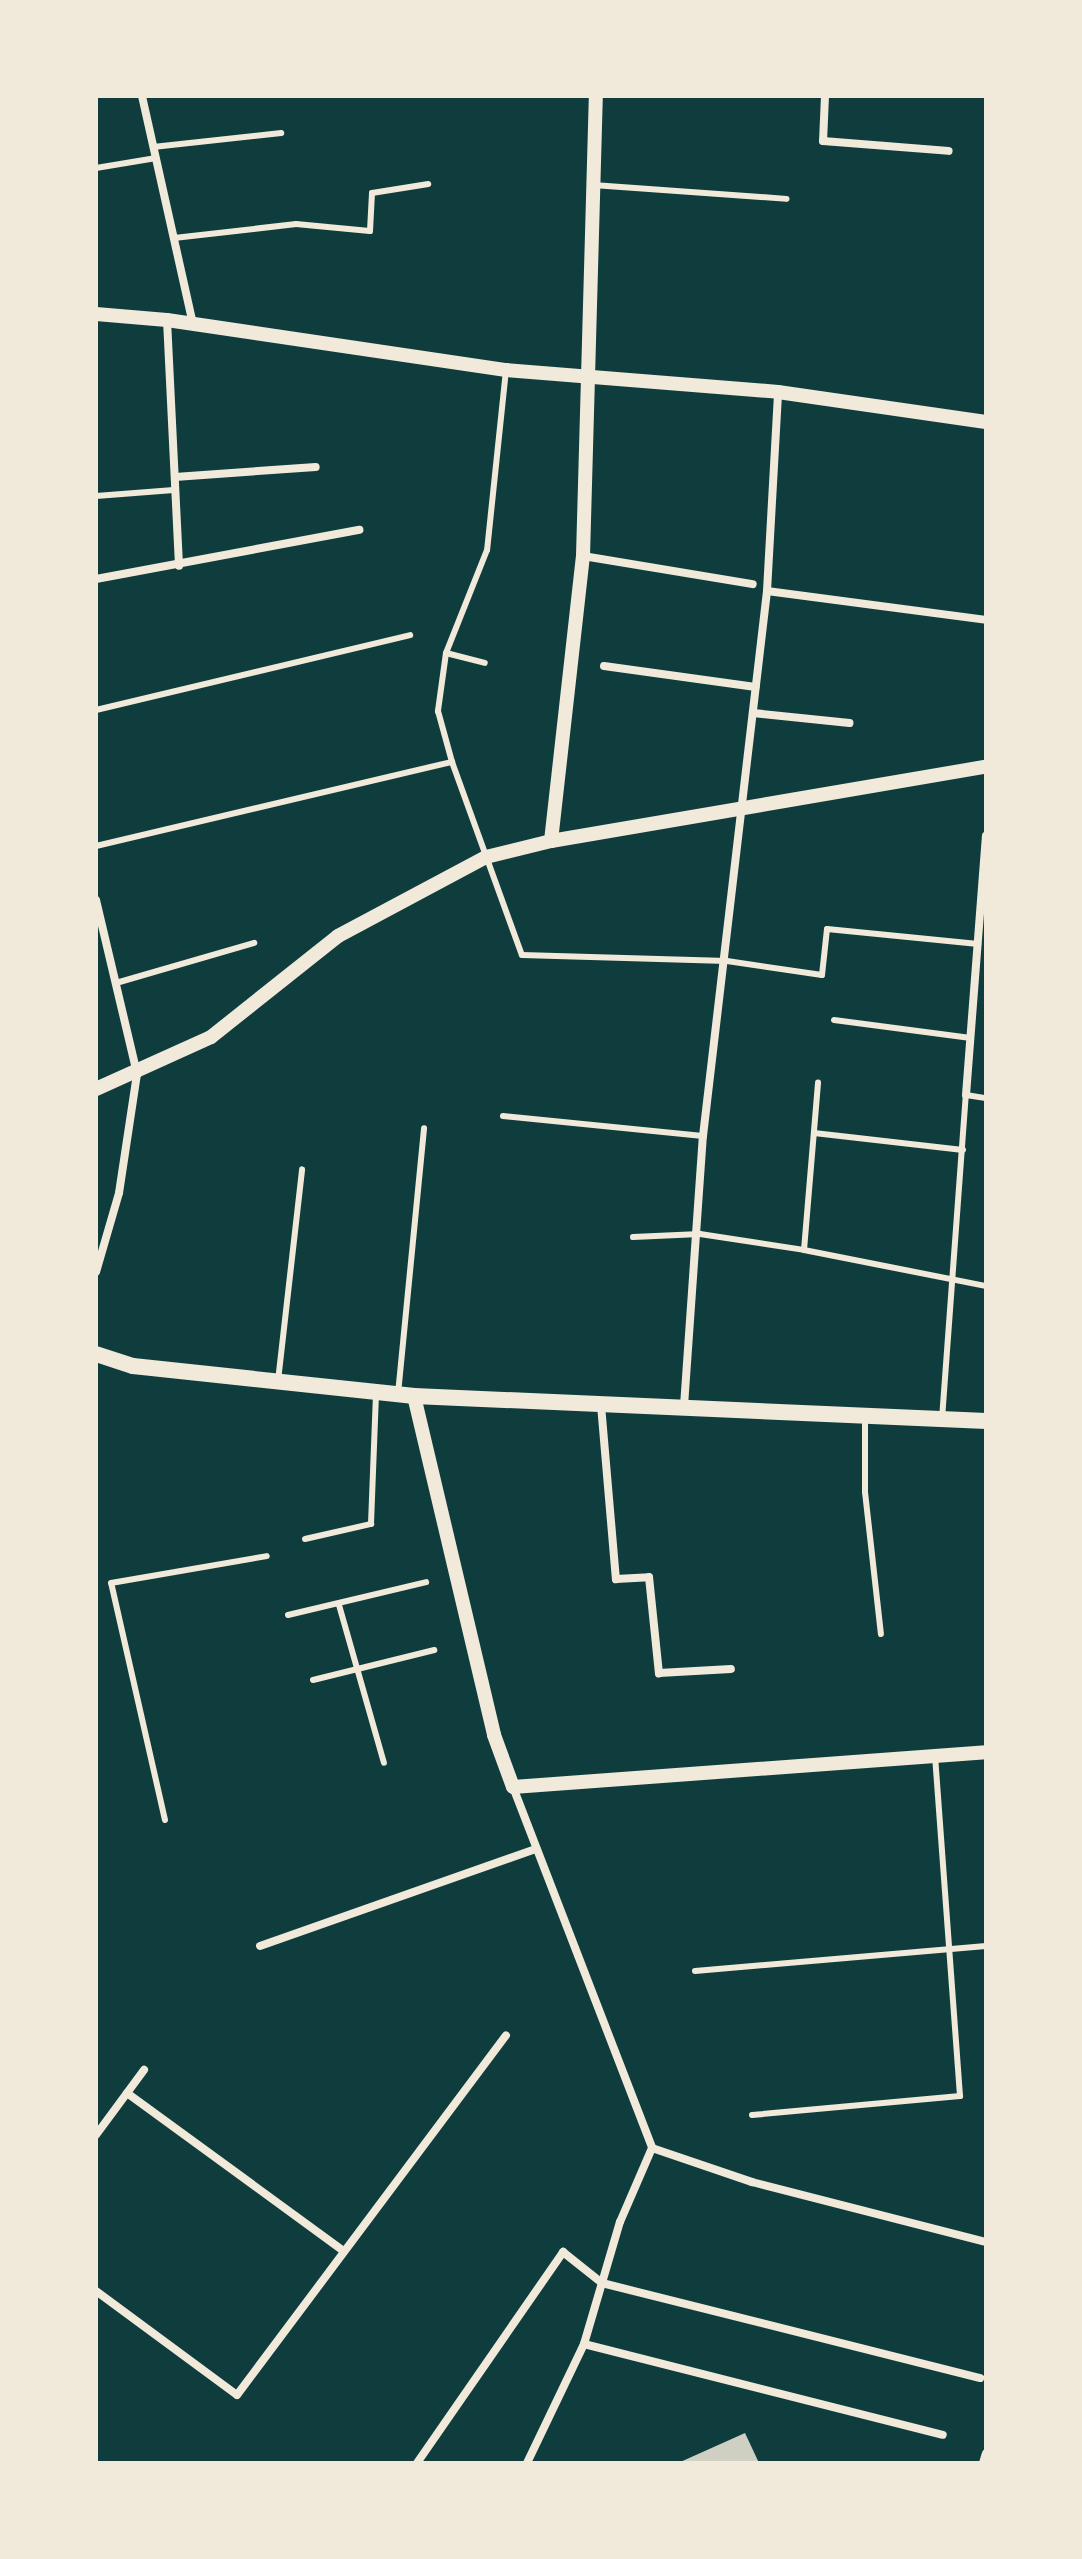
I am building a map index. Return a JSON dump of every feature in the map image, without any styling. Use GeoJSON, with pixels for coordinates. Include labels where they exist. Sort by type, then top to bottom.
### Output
{"type":"FeatureCollection","features":[{"type":"Feature","properties":{"kind":"main road"},"geometry":{"type":"LineString","coordinates":[[96,1354],[133,1366],[406,1395],[986,1421]]}},
{"type":"Feature","properties":{"kind":"street"},"geometry":{"type":"LineString","coordinates":[[142,96],[193,325]]}},
{"type":"Feature","properties":{"kind":"street"},"geometry":{"type":"LineString","coordinates":[[551,841],[583,556],[596,96]]}},
{"type":"Feature","properties":{"kind":"street"},"geometry":{"type":"LineString","coordinates":[[825,96],[823,141],[949,151]]}},
{"type":"Feature","properties":{"kind":"street"},"geometry":{"type":"LineString","coordinates":[[96,314],[167,320],[506,370],[778,392],[986,422]]}},
{"type":"Feature","properties":{"kind":"street"},"geometry":{"type":"LineString","coordinates":[[167,320],[179,566]]}},
{"type":"Feature","properties":{"kind":"street"},"geometry":{"type":"LineString","coordinates":[[684,1406],[700,1234],[703,1136],[727,961],[767,591],[778,392]]}},
{"type":"Feature","properties":{"kind":"street"},"geometry":{"type":"LineString","coordinates":[[175,477],[316,467]]}},
{"type":"Feature","properties":{"kind":"street"},"geometry":{"type":"LineString","coordinates":[[96,579],[179,566],[359,530]]}},
{"type":"Feature","properties":{"kind":"street"},"geometry":{"type":"LineString","coordinates":[[583,556],[753,584]]}},
{"type":"Feature","properties":{"kind":"street"},"geometry":{"type":"LineString","coordinates":[[767,591],[986,620]]}},
{"type":"Feature","properties":{"kind":"street"},"geometry":{"type":"LineString","coordinates":[[604,666],[756,687]]}},
{"type":"Feature","properties":{"kind":"street"},"geometry":{"type":"LineString","coordinates":[[753,713],[849,723]]}},
{"type":"Feature","properties":{"kind":"street"},"geometry":{"type":"LineString","coordinates":[[96,1089],[137,1074],[211,1037],[338,936],[486,857],[551,841],[986,767]]}},
{"type":"Feature","properties":{"kind":"street"},"geometry":{"type":"LineString","coordinates":[[966,1095],[986,836]]}},
{"type":"Feature","properties":{"kind":"street"},"geometry":{"type":"LineString","coordinates":[[96,900],[137,1074],[119,1193],[96,1272]]}},
{"type":"Feature","properties":{"kind":"street"},"geometry":{"type":"LineString","coordinates":[[406,1395],[494,1735],[652,2148],[620,2222],[584,2344],[527,2463]]}},
{"type":"Feature","properties":{"kind":"street"},"geometry":{"type":"LineString","coordinates":[[601,1404],[616,1579],[649,1577],[659,1673],[731,1669]]}},
{"type":"Feature","properties":{"kind":"street"},"geometry":{"type":"LineString","coordinates":[[513,1787],[986,1752]]}},
{"type":"Feature","properties":{"kind":"street"},"geometry":{"type":"LineString","coordinates":[[260,1946],[536,1849]]}},
{"type":"Feature","properties":{"kind":"street"},"geometry":{"type":"LineString","coordinates":[[96,2291],[237,2395],[506,2035]]}},
{"type":"Feature","properties":{"kind":"street"},"geometry":{"type":"LineString","coordinates":[[96,2135],[144,2070]]}},
{"type":"Feature","properties":{"kind":"street"},"geometry":{"type":"LineString","coordinates":[[127,2093],[344,2251]]}},
{"type":"Feature","properties":{"kind":"street"},"geometry":{"type":"LineString","coordinates":[[652,2148],[752,2182],[986,2242]]}},
{"type":"Feature","properties":{"kind":"street"},"geometry":{"type":"LineString","coordinates":[[417,2463],[563,2252],[602,2283],[980,2378]]}},
{"type":"Feature","properties":{"kind":"street"},"geometry":{"type":"LineString","coordinates":[[584,2344],[943,2435]]}},
{"type":"Feature","properties":{"kind":"street"},"geometry":{"type":"LineString","coordinates":[[983,2463],[986,2453]]}},
{"type":"Feature","properties":{"kind":"lane"},"geometry":{"type":"LineString","coordinates":[[153,147],[281,133]]}},
{"type":"Feature","properties":{"kind":"lane"},"geometry":{"type":"LineString","coordinates":[[96,168],[156,158]]}},
{"type":"Feature","properties":{"kind":"lane"},"geometry":{"type":"LineString","coordinates":[[174,238],[296,224],[370,231],[372,193],[428,184]]}},
{"type":"Feature","properties":{"kind":"lane"},"geometry":{"type":"LineString","coordinates":[[593,185],[786,199]]}},
{"type":"Feature","properties":{"kind":"lane"},"geometry":{"type":"LineString","coordinates":[[506,370],[487,550],[446,653],[438,711],[452,762],[522,955],[727,961],[822,975],[827,929],[978,944]]}},
{"type":"Feature","properties":{"kind":"lane"},"geometry":{"type":"LineString","coordinates":[[96,496],[174,490]]}},
{"type":"Feature","properties":{"kind":"lane"},"geometry":{"type":"LineString","coordinates":[[96,710],[410,635]]}},
{"type":"Feature","properties":{"kind":"lane"},"geometry":{"type":"LineString","coordinates":[[446,653],[485,663]]}},
{"type":"Feature","properties":{"kind":"lane"},"geometry":{"type":"LineString","coordinates":[[96,846],[452,762]]}},
{"type":"Feature","properties":{"kind":"lane"},"geometry":{"type":"LineString","coordinates":[[116,983],[254,943]]}},
{"type":"Feature","properties":{"kind":"lane"},"geometry":{"type":"LineString","coordinates":[[975,977],[986,978]]}},
{"type":"Feature","properties":{"kind":"lane"},"geometry":{"type":"LineString","coordinates":[[834,1020],[971,1038]]}},
{"type":"Feature","properties":{"kind":"lane"},"geometry":{"type":"LineString","coordinates":[[804,1250],[818,1083]]}},
{"type":"Feature","properties":{"kind":"lane"},"geometry":{"type":"LineString","coordinates":[[942,1419],[966,1095],[986,1098]]}},
{"type":"Feature","properties":{"kind":"lane"},"geometry":{"type":"LineString","coordinates":[[503,1116],[703,1136]]}},
{"type":"Feature","properties":{"kind":"lane"},"geometry":{"type":"LineString","coordinates":[[406,1395],[424,1128]]}},
{"type":"Feature","properties":{"kind":"lane"},"geometry":{"type":"LineString","coordinates":[[814,1133],[963,1150]]}},
{"type":"Feature","properties":{"kind":"lane"},"geometry":{"type":"LineString","coordinates":[[278,1381],[302,1169]]}},
{"type":"Feature","properties":{"kind":"lane"},"geometry":{"type":"LineString","coordinates":[[633,1237],[700,1234],[804,1250],[953,1282],[986,1286]]}},
{"type":"Feature","properties":{"kind":"lane"},"geometry":{"type":"LineString","coordinates":[[305,1539],[371,1524],[376,1392]]}},
{"type":"Feature","properties":{"kind":"lane"},"geometry":{"type":"LineString","coordinates":[[865,1416],[865,1492],[881,1634]]}},
{"type":"Feature","properties":{"kind":"lane"},"geometry":{"type":"LineString","coordinates":[[165,1820],[111,1583],[267,1556]]}},
{"type":"Feature","properties":{"kind":"lane"},"geometry":{"type":"LineString","coordinates":[[288,1615],[426,1582]]}},
{"type":"Feature","properties":{"kind":"lane"},"geometry":{"type":"LineString","coordinates":[[339,1605],[384,1763]]}},
{"type":"Feature","properties":{"kind":"lane"},"geometry":{"type":"LineString","coordinates":[[313,1680],[434,1650]]}},
{"type":"Feature","properties":{"kind":"lane"},"geometry":{"type":"LineString","coordinates":[[752,2115],[960,2096],[935,1756]]}},
{"type":"Feature","properties":{"kind":"lane"},"geometry":{"type":"LineString","coordinates":[[695,1971],[986,1946]]}},
{"type":"Feature","properties":{"kind":"building"},"geometry":{"type":"Polygon","coordinates":[[[745,2433],[759,2463],[678,2463],[745,2433]]]}}]}
